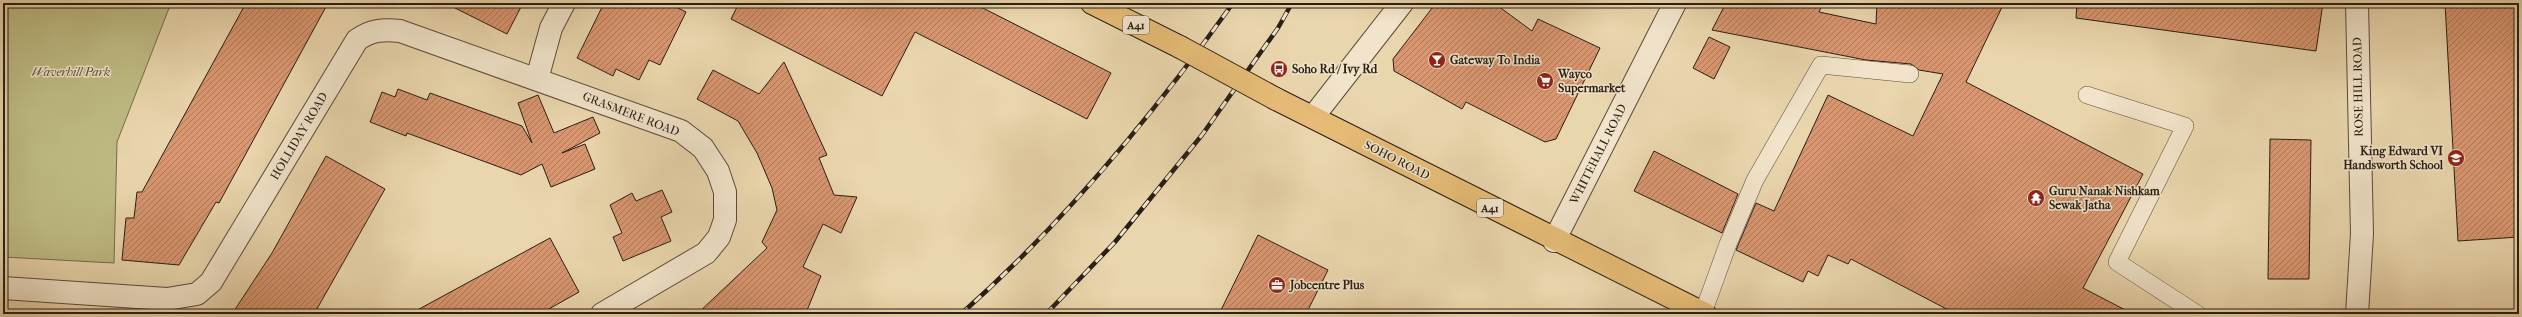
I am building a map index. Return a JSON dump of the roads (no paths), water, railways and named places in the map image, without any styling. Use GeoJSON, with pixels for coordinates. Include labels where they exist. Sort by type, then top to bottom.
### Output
{"type":"FeatureCollection","features":[{"type":"Feature","properties":{"kind":"highway","name":"SOHO ROAD"},"geometry":{"type":"LineString","coordinates":[[1092,3],[1180,47],[1276,99],[1554,240],[1704,314]]}},
{"type":"Feature","properties":{"kind":"street"},"geometry":{"type":"LineString","coordinates":[[537,79],[551,28],[564,3]]}},
{"type":"Feature","properties":{"kind":"street"},"geometry":{"type":"LineString","coordinates":[[1312,117],[1402,3]]}},
{"type":"Feature","properties":{"kind":"street","name":"WHITEHALL ROAD"},"geometry":{"type":"LineString","coordinates":[[1554,240],[1675,3]]}},
{"type":"Feature","properties":{"kind":"street","name":"ROSE HILL ROAD"},"geometry":{"type":"LineString","coordinates":[[2357,3],[2362,234],[2357,314]]}},
{"type":"Feature","properties":{"kind":"street","name":"HOLLIDAY ROAD"},"geometry":{"type":"LineString","coordinates":[[3,288],[167,299],[197,294],[211,282],[344,59],[357,40],[367,32],[385,29],[400,31],[537,79]]}},
{"type":"Feature","properties":{"kind":"street","name":"GRASMERE ROAD"},"geometry":{"type":"LineString","coordinates":[[537,79],[681,131],[703,148],[718,171],[725,192],[725,220],[719,237],[706,253],[602,314]]}},
{"type":"Feature","properties":{"kind":"lane"},"geometry":{"type":"LineString","coordinates":[[1704,314],[1728,244],[1755,180],[1821,65],[1910,74]]}},
{"type":"Feature","properties":{"kind":"lane"},"geometry":{"type":"LineString","coordinates":[[2087,95],[2185,126],[2117,262],[2196,314]]}},
{"type":"Feature","properties":{"kind":"railway"},"geometry":{"type":"LineString","coordinates":[[961,314],[1036,243],[1106,166],[1139,127],[1203,45],[1233,3]]}},
{"type":"Feature","properties":{"kind":"railway"},"geometry":{"type":"LineString","coordinates":[[1046,314],[1115,242],[1202,135],[1278,28],[1292,3]]}},
{"type":"Feature","properties":{"kind":"place","name":"Gateway To India"},"geometry":{"type":"Point","coordinates":[1437,60]}},
{"type":"Feature","properties":{"kind":"place","name":"Soho Rd / Ivy Rd"},"geometry":{"type":"Point","coordinates":[1279,69]}},
{"type":"Feature","properties":{"kind":"place","name":"Wayco Supermarket"},"geometry":{"type":"Point","coordinates":[1545,81]}},
{"type":"Feature","properties":{"kind":"place","name":"King Edward VI Handsworth School"},"geometry":{"type":"Point","coordinates":[2456,158]}},
{"type":"Feature","properties":{"kind":"place","name":"Guru Nanak Nishkam Sewak Jatha"},"geometry":{"type":"Point","coordinates":[2036,198]}},
{"type":"Feature","properties":{"kind":"place","name":"Jobcentre Plus"},"geometry":{"type":"Point","coordinates":[1277,285]}},
{"type":"Feature","properties":{"kind":"park label","name":"Waverhill Park"},"geometry":{"type":"Point","coordinates":[71,72]}}]}
